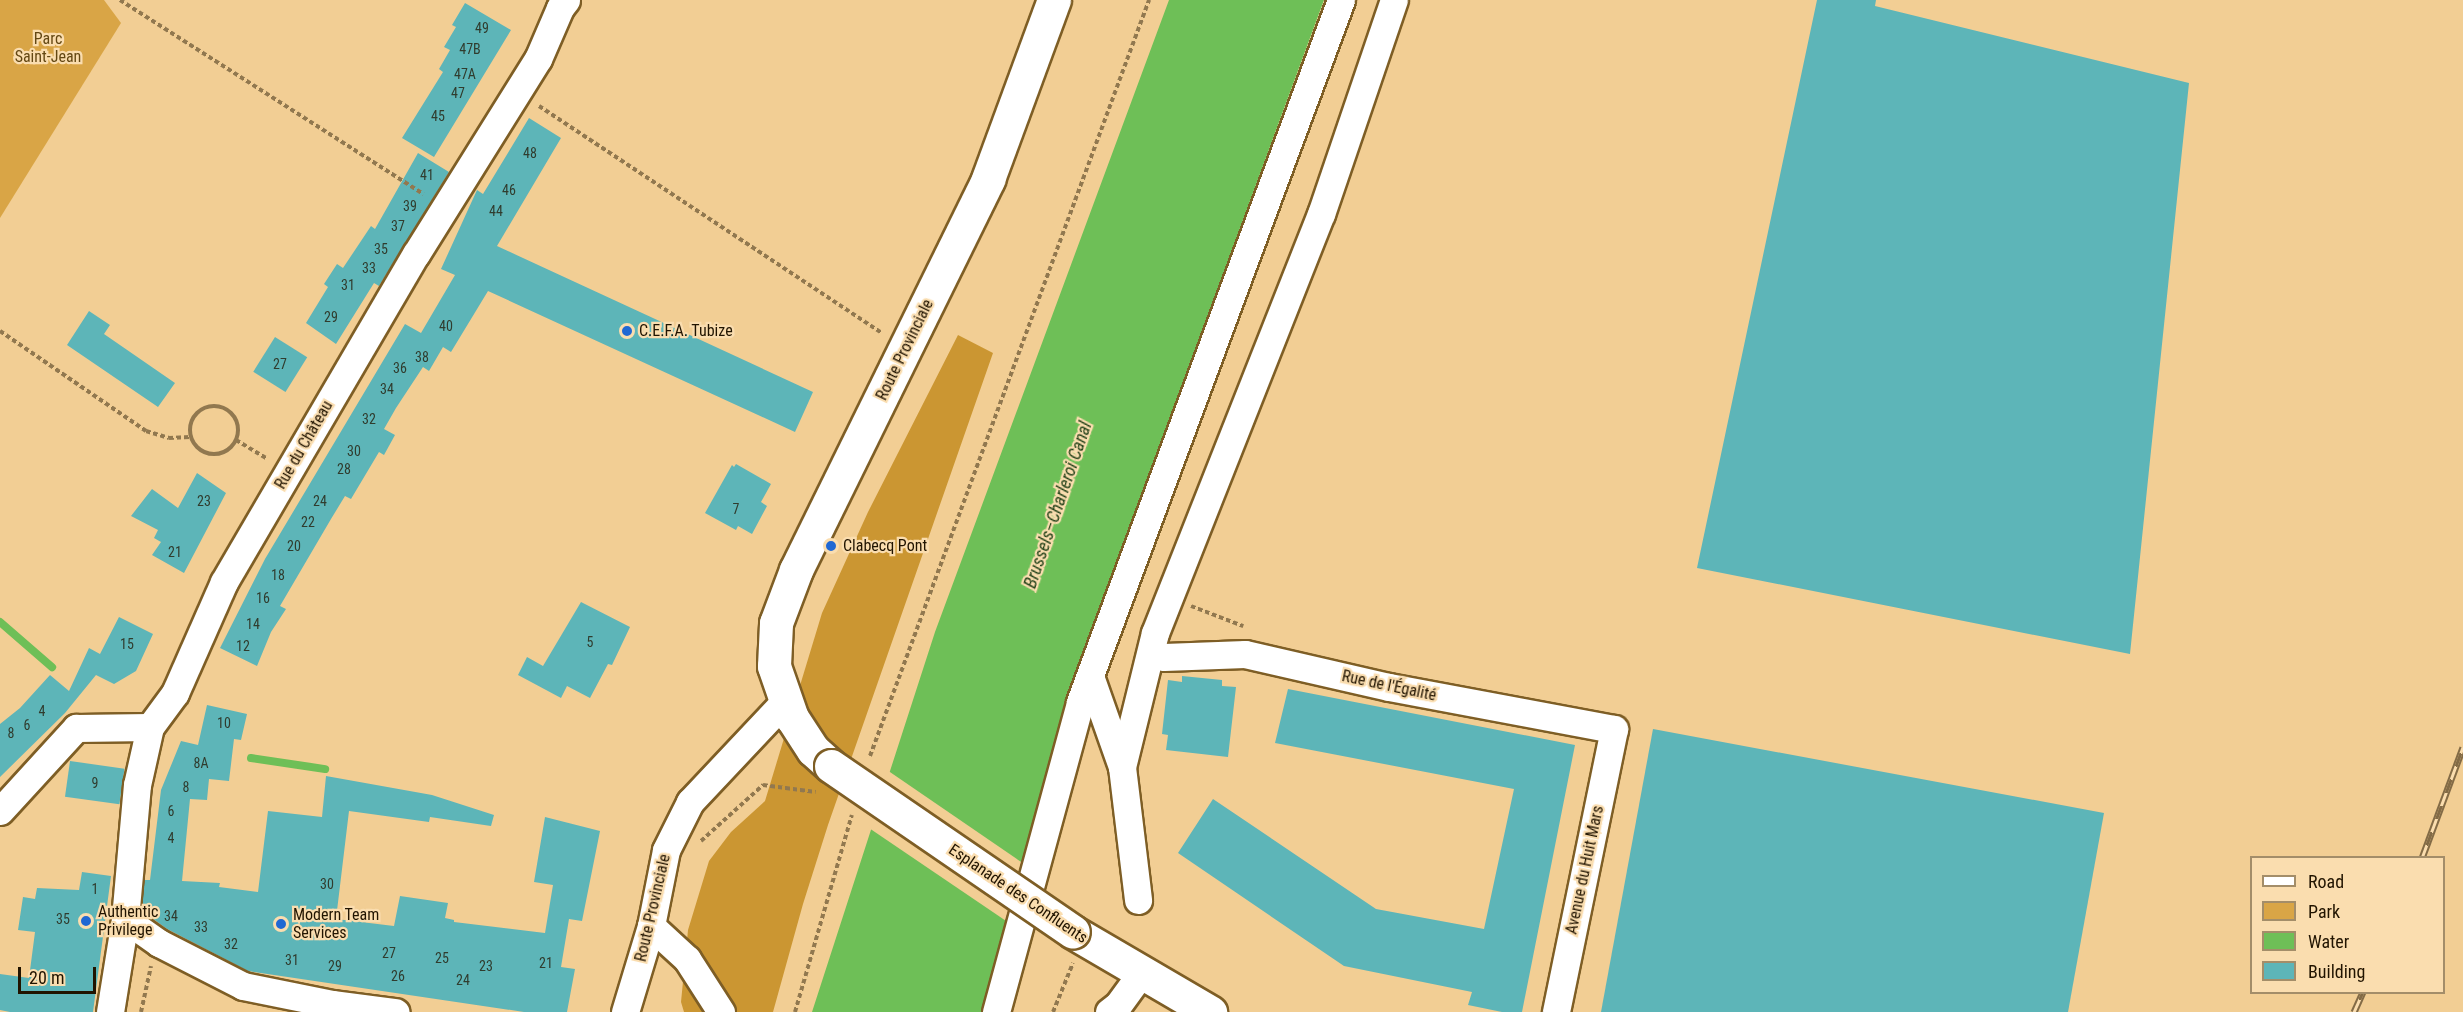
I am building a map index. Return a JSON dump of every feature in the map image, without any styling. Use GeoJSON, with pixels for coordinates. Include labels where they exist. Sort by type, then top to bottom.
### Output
{"type":"FeatureCollection","features":[{"type":"Feature","properties":{"kind":"main road","name":"Route Provinciale"},"geometry":{"type":"LineString","coordinates":[[825,780],[813,750],[792,718],[774,666],[776,623],[796,570],[988,179],[1054,0]]}},
{"type":"Feature","properties":{"kind":"main road","name":"Esplanade des Confluents"},"geometry":{"type":"LineString","coordinates":[[825,780],[1074,945],[1142,972],[1210,1012]]}},
{"type":"Feature","properties":{"kind":"street"},"geometry":{"type":"LineString","coordinates":[[996,1012],[1080,702],[1341,0]]}},
{"type":"Feature","properties":{"kind":"street"},"geometry":{"type":"LineString","coordinates":[[1122,767],[1155,633],[1321,214],[1394,0]]}},
{"type":"Feature","properties":{"kind":"street","name":"Rue du Château"},"geometry":{"type":"LineString","coordinates":[[110,1012],[125,919],[137,785],[150,727],[175,693],[224,582],[445,208],[538,59],[558,3]]}},
{"type":"Feature","properties":{"kind":"street","name":"Rue de l'Égalité"},"geometry":{"type":"LineString","coordinates":[[1164,657],[1245,654],[1389,687],[1614,729]]}},
{"type":"Feature","properties":{"kind":"street"},"geometry":{"type":"LineString","coordinates":[[1090,676],[1122,767],[1138,900]]}},
{"type":"Feature","properties":{"kind":"street","name":"Route Provinciale"},"geometry":{"type":"LineString","coordinates":[[627,1011],[651,926],[666,850],[690,802],[786,700]]}},
{"type":"Feature","properties":{"kind":"street"},"geometry":{"type":"LineString","coordinates":[[0,812],[76,728],[150,727]]}},
{"type":"Feature","properties":{"kind":"street","name":"Avenue du Huit Mars"},"geometry":{"type":"LineString","coordinates":[[1556,1012],[1614,729]]}},
{"type":"Feature","properties":{"kind":"street"},"geometry":{"type":"LineString","coordinates":[[125,919],[159,944],[243,986],[330,1008],[394,1012]]}},
{"type":"Feature","properties":{"kind":"street"},"geometry":{"type":"LineString","coordinates":[[651,926],[687,959],[721,1012]]}},
{"type":"Feature","properties":{"kind":"street"},"geometry":{"type":"LineString","coordinates":[[1109,1012],[1118,1005],[1142,972]]}},
{"type":"Feature","properties":{"kind":"path"},"geometry":{"type":"LineString","coordinates":[[120,0],[445,208]]}},
{"type":"Feature","properties":{"kind":"path"},"geometry":{"type":"LineString","coordinates":[[868,763],[1149,0]]}},
{"type":"Feature","properties":{"kind":"path"},"geometry":{"type":"LineString","coordinates":[[518,93],[906,349]]}},
{"type":"Feature","properties":{"kind":"path"},"geometry":{"type":"LineString","coordinates":[[0,331],[146,431],[169,438],[190,437]]}},
{"type":"Feature","properties":{"kind":"path"},"geometry":{"type":"LineString","coordinates":[[210,405],[230,411],[236,419],[238,429],[236,440],[229,449],[218,454],[206,454],[196,447],[190,437],[189,427],[193,417],[200,409],[210,405]]}},
{"type":"Feature","properties":{"kind":"path"},"geometry":{"type":"LineString","coordinates":[[236,440],[288,472]]}},
{"type":"Feature","properties":{"kind":"path"},"geometry":{"type":"LineString","coordinates":[[1169,597],[1253,630]]}},
{"type":"Feature","properties":{"kind":"path"},"geometry":{"type":"LineString","coordinates":[[666,850],[688,860],[694,847],[763,785],[825,780]]}},
{"type":"Feature","properties":{"kind":"path"},"geometry":{"type":"LineString","coordinates":[[795,1012],[854,808]]}},
{"type":"Feature","properties":{"kind":"path"},"geometry":{"type":"LineString","coordinates":[[141,1012],[159,944]]}},
{"type":"Feature","properties":{"kind":"path"},"geometry":{"type":"LineString","coordinates":[[1053,1012],[1074,945]]}},
{"type":"Feature","properties":{"kind":"green space","name":"Parc Saint-Jean"},"geometry":{"type":"Polygon","coordinates":[[[0,0],[104,0],[121,23],[0,218],[0,0]]]}},
{"type":"Feature","properties":{"kind":"shaded area"},"geometry":{"type":"Polygon","coordinates":[[[958,335],[993,353],[828,825],[773,1012],[684,1012],[681,1002],[688,930],[709,861],[731,832],[765,801],[822,613],[868,512],[958,335]]]}},
{"type":"Feature","properties":{"kind":"water","name":"Brussels–Charleroi Canal"},"geometry":{"type":"Polygon","coordinates":[[[1169,0],[1324,0],[1068,695],[987,1012],[812,1012],[935,632],[1169,0]]]}},
{"type":"Feature","properties":{"kind":"pier"},"geometry":{"type":"Polygon","coordinates":[[[887,770],[1027,866],[1012,925],[869,828],[887,770]]]}},
{"type":"Feature","properties":{"kind":"building"},"geometry":{"type":"Polygon","coordinates":[[[1817,0],[1876,0],[1875,6],[2189,83],[2130,654],[1697,568],[1817,0]]]}},
{"type":"Feature","properties":{"kind":"building"},"geometry":{"type":"Polygon","coordinates":[[[465,3],[511,30],[434,157],[402,138],[443,72],[439,69],[450,50],[444,47],[456,27],[452,25],[465,3]]]}},
{"type":"Feature","properties":{"kind":"building"},"geometry":{"type":"Polygon","coordinates":[[[529,118],[561,138],[497,246],[813,392],[795,432],[488,291],[451,352],[443,347],[429,371],[423,367],[396,408],[384,429],[395,435],[384,455],[379,452],[351,499],[345,496],[331,519],[280,606],[286,609],[271,632],[257,666],[220,648],[265,559],[405,324],[421,333],[455,275],[441,269],[477,190],[483,194],[529,118]]]}},
{"type":"Feature","properties":{"kind":"building"},"geometry":{"type":"Polygon","coordinates":[[[418,153],[449,172],[379,286],[374,283],[336,344],[306,323],[328,287],[324,284],[337,264],[343,268],[371,226],[375,229],[418,153]]]}},
{"type":"Feature","properties":{"kind":"building"},"geometry":{"type":"Polygon","coordinates":[[[89,311],[110,325],[104,334],[175,383],[158,407],[67,345],[89,311]]]}},
{"type":"Feature","properties":{"kind":"building"},"geometry":{"type":"Polygon","coordinates":[[[275,337],[307,357],[285,392],[253,372],[275,337]]]}},
{"type":"Feature","properties":{"kind":"building"},"geometry":{"type":"Polygon","coordinates":[[[736,464],[771,484],[761,502],[767,506],[752,534],[738,526],[736,530],[705,513],[732,465],[734,467],[736,464]]]}},
{"type":"Feature","properties":{"kind":"building"},"geometry":{"type":"Polygon","coordinates":[[[197,473],[226,493],[184,573],[152,555],[161,542],[154,538],[158,530],[131,516],[152,489],[178,508],[197,473]]]}},
{"type":"Feature","properties":{"kind":"building"},"geometry":{"type":"Polygon","coordinates":[[[581,602],[630,627],[612,665],[608,664],[590,698],[567,686],[561,698],[518,675],[527,657],[543,666],[581,602]]]}},
{"type":"Feature","properties":{"kind":"building"},"geometry":{"type":"Polygon","coordinates":[[[119,617],[153,634],[136,671],[114,684],[96,675],[65,713],[0,777],[0,724],[20,708],[50,675],[69,691],[89,648],[100,654],[119,617]]]}},
{"type":"Feature","properties":{"kind":"building"},"geometry":{"type":"Polygon","coordinates":[[[1182,676],[1222,680],[1222,686],[1236,687],[1228,757],[1166,750],[1168,735],[1162,734],[1168,680],[1182,682],[1182,676]]]}},
{"type":"Feature","properties":{"kind":"building"},"geometry":{"type":"Polygon","coordinates":[[[1288,689],[1575,745],[1522,1012],[1502,1012],[1468,1005],[1472,992],[1344,966],[1178,853],[1213,799],[1376,909],[1484,929],[1514,789],[1275,743],[1288,689]]]}},
{"type":"Feature","properties":{"kind":"building"},"geometry":{"type":"Polygon","coordinates":[[[207,705],[247,714],[241,740],[234,739],[229,781],[209,779],[207,800],[190,799],[182,881],[220,883],[219,887],[258,892],[268,811],[322,817],[326,776],[432,795],[494,815],[491,826],[430,817],[429,822],[349,811],[336,919],[394,926],[400,896],[448,903],[445,918],[454,920],[454,922],[545,933],[553,885],[534,882],[545,817],[600,831],[582,921],[569,919],[561,967],[575,969],[567,1012],[524,1012],[248,971],[167,929],[152,918],[142,902],[144,880],[150,880],[161,790],[181,741],[198,745],[207,705]]]}},
{"type":"Feature","properties":{"kind":"building"},"geometry":{"type":"Polygon","coordinates":[[[1653,729],[2104,813],[2068,1012],[1601,1012],[1653,729]]]}},
{"type":"Feature","properties":{"kind":"building"},"geometry":{"type":"Polygon","coordinates":[[[70,761],[124,769],[119,804],[65,797],[70,761]]]}},
{"type":"Feature","properties":{"kind":"building"},"geometry":{"type":"Polygon","coordinates":[[[82,872],[111,876],[93,1012],[0,1010],[0,974],[29,978],[35,932],[18,930],[23,897],[35,899],[37,888],[79,890],[82,872]]]}},
{"type":"Feature","properties":{"kind":"waterway"},"geometry":{"type":"LineString","coordinates":[[0,622],[52,667]]}},
{"type":"Feature","properties":{"kind":"waterway"},"geometry":{"type":"LineString","coordinates":[[251,758],[325,769]]}},
{"type":"Feature","properties":{"kind":"railway"},"geometry":{"type":"LineString","coordinates":[[2423,856],[2463,747]]}},
{"type":"Feature","properties":{"kind":"railway"},"geometry":{"type":"LineString","coordinates":[[2354,1012],[2362,994]]}},
{"type":"Feature","properties":{"kind":"place","name":"C.E.F.A. Tubize"},"geometry":{"type":"Point","coordinates":[627,331]}},
{"type":"Feature","properties":{"kind":"place","name":"Clabecq Pont"},"geometry":{"type":"Point","coordinates":[831,546]}},
{"type":"Feature","properties":{"kind":"place","name":"Authentic Privilege"},"geometry":{"type":"Point","coordinates":[86,921]}},
{"type":"Feature","properties":{"kind":"place","name":"Modern Team Services"},"geometry":{"type":"Point","coordinates":[281,924]}}]}
